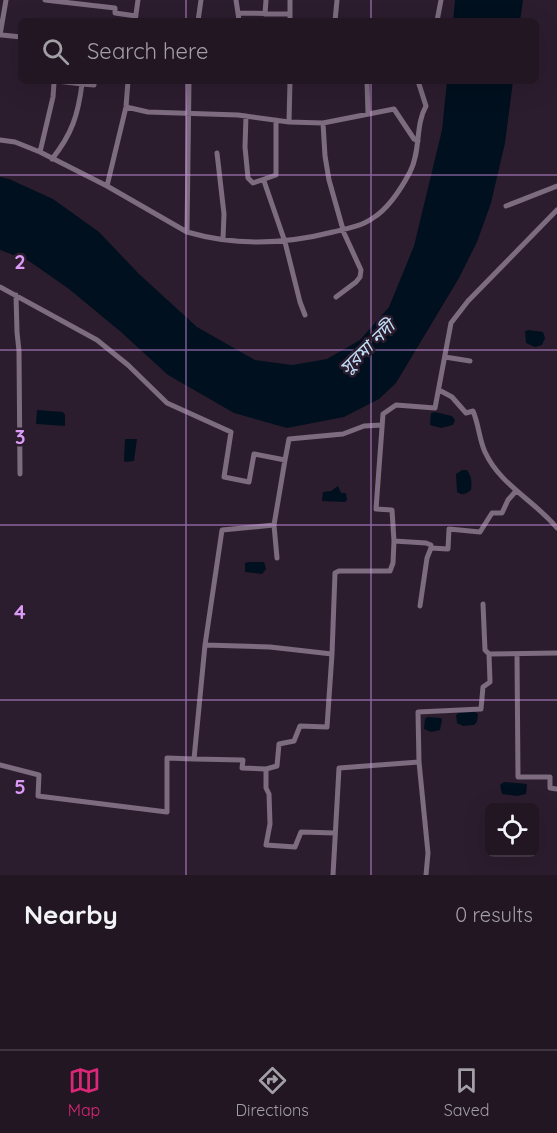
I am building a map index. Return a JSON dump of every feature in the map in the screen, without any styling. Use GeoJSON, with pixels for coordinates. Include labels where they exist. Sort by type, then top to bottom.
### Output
{"type":"FeatureCollection","features":[{"type":"Feature","properties":{"kind":"street"},"geometry":{"type":"LineString","coordinates":[[6,0],[1,35],[18,37]]}},
{"type":"Feature","properties":{"kind":"street"},"geometry":{"type":"LineString","coordinates":[[45,0],[115,8],[115,13],[132,18]]}},
{"type":"Feature","properties":{"kind":"street"},"geometry":{"type":"LineString","coordinates":[[136,18],[138,0]]}},
{"type":"Feature","properties":{"kind":"street"},"geometry":{"type":"LineString","coordinates":[[198,18],[201,0]]}},
{"type":"Feature","properties":{"kind":"street"},"geometry":{"type":"LineString","coordinates":[[236,0],[239,18]]}},
{"type":"Feature","properties":{"kind":"street"},"geometry":{"type":"LineString","coordinates":[[265,14],[266,0]]}},
{"type":"Feature","properties":{"kind":"street"},"geometry":{"type":"LineString","coordinates":[[290,0],[290,18]]}},
{"type":"Feature","properties":{"kind":"street"},"geometry":{"type":"LineString","coordinates":[[335,18],[337,0]]}},
{"type":"Feature","properties":{"kind":"street"},"geometry":{"type":"LineString","coordinates":[[438,18],[441,0]]}},
{"type":"Feature","properties":{"kind":"street"},"geometry":{"type":"LineString","coordinates":[[238,13],[290,14]]}},
{"type":"Feature","properties":{"kind":"street"},"geometry":{"type":"LineString","coordinates":[[40,152],[54,84]]}},
{"type":"Feature","properties":{"kind":"street"},"geometry":{"type":"LineString","coordinates":[[52,159],[66,142],[72,128],[79,108],[82,84],[94,84]]}},
{"type":"Feature","properties":{"kind":"street"},"geometry":{"type":"LineString","coordinates":[[107,186],[126,106],[128,84]]}},
{"type":"Feature","properties":{"kind":"street"},"geometry":{"type":"LineString","coordinates":[[187,232],[189,84]]}},
{"type":"Feature","properties":{"kind":"street"},"geometry":{"type":"LineString","coordinates":[[289,122],[290,84]]}},
{"type":"Feature","properties":{"kind":"street"},"geometry":{"type":"LineString","coordinates":[[367,84],[368,114]]}},
{"type":"Feature","properties":{"kind":"street"},"geometry":{"type":"LineString","coordinates":[[0,140],[15,142],[40,152],[107,186],[187,232],[223,239],[285,242],[344,230],[372,219],[394,198],[411,171],[416,156],[421,114],[426,105],[419,84]]}},
{"type":"Feature","properties":{"kind":"street"},"geometry":{"type":"LineString","coordinates":[[126,106],[148,112],[246,116],[289,122],[323,123],[395,110],[414,139],[418,141]]}},
{"type":"Feature","properties":{"kind":"street"},"geometry":{"type":"LineString","coordinates":[[246,116],[245,147],[248,180],[253,183],[274,177],[276,173],[276,120]]}},
{"type":"Feature","properties":{"kind":"street"},"geometry":{"type":"LineString","coordinates":[[323,123],[329,180],[344,230],[361,270],[356,282],[336,297]]}},
{"type":"Feature","properties":{"kind":"street"},"geometry":{"type":"LineString","coordinates":[[217,153],[224,214],[223,239]]}},
{"type":"Feature","properties":{"kind":"street"},"geometry":{"type":"LineString","coordinates":[[264,181],[285,242],[305,315]]}},
{"type":"Feature","properties":{"kind":"street"},"geometry":{"type":"LineString","coordinates":[[506,206],[557,186]]}},
{"type":"Feature","properties":{"kind":"street"},"geometry":{"type":"LineString","coordinates":[[0,765],[39,776],[38,796],[167,812],[167,758],[243,760],[242,768],[266,769],[277,766],[279,744],[294,741],[300,726],[327,727],[335,573],[339,571],[390,571],[393,563],[392,510],[376,509],[383,414],[396,405],[435,408],[451,323],[468,301],[557,210]]}},
{"type":"Feature","properties":{"kind":"street"},"geometry":{"type":"LineString","coordinates":[[0,287],[97,340],[128,365],[167,403],[231,432],[224,477],[249,482],[254,454],[285,459]]}},
{"type":"Feature","properties":{"kind":"street"},"geometry":{"type":"LineString","coordinates":[[16,295],[20,351],[20,474]]}},
{"type":"Feature","properties":{"kind":"street"},"geometry":{"type":"LineString","coordinates":[[445,357],[471,361]]}},
{"type":"Feature","properties":{"kind":"street"},"geometry":{"type":"LineString","coordinates":[[439,390],[452,397],[466,413],[473,411],[480,429],[484,451],[491,463],[516,491],[547,516],[557,528]]}},
{"type":"Feature","properties":{"kind":"street"},"geometry":{"type":"LineString","coordinates":[[277,558],[274,525],[289,439],[343,434],[364,426],[382,425]]}},
{"type":"Feature","properties":{"kind":"street"},"geometry":{"type":"LineString","coordinates":[[394,541],[426,543],[431,548],[448,549],[449,529],[480,531],[492,513],[502,513],[508,500],[516,491]]}},
{"type":"Feature","properties":{"kind":"street"},"geometry":{"type":"LineString","coordinates":[[194,759],[205,645],[222,531],[274,525]]}},
{"type":"Feature","properties":{"kind":"street"},"geometry":{"type":"LineString","coordinates":[[420,606],[427,558],[431,548]]}},
{"type":"Feature","properties":{"kind":"street"},"geometry":{"type":"LineString","coordinates":[[426,875],[428,853],[419,762],[418,712],[481,709],[483,687],[490,682],[489,654],[485,650],[483,604]]}},
{"type":"Feature","properties":{"kind":"street"},"geometry":{"type":"LineString","coordinates":[[205,645],[270,647],[332,654]]}},
{"type":"Feature","properties":{"kind":"street"},"geometry":{"type":"LineString","coordinates":[[489,654],[557,653]]}},
{"type":"Feature","properties":{"kind":"street"},"geometry":{"type":"LineString","coordinates":[[517,654],[518,777],[550,777],[550,788],[557,789]]}},
{"type":"Feature","properties":{"kind":"street"},"geometry":{"type":"LineString","coordinates":[[333,875],[339,768],[419,762]]}},
{"type":"Feature","properties":{"kind":"street"},"geometry":{"type":"LineString","coordinates":[[266,769],[270,824],[266,845],[296,846],[301,832],[335,833]]}},
{"type":"Feature","properties":{"kind":"water"},"geometry":{"type":"Polygon","coordinates":[[[455,0],[523,0],[520,18],[453,18],[455,0]]]}},
{"type":"Feature","properties":{"kind":"water","name":"সুরমা নদী"},"geometry":{"type":"Polygon","coordinates":[[[447,84],[513,84],[505,143],[491,203],[477,242],[459,278],[396,383],[379,399],[344,417],[287,428],[234,413],[168,375],[69,289],[29,261],[0,250],[0,177],[53,199],[99,232],[139,274],[197,327],[255,360],[292,365],[327,359],[360,340],[389,307],[414,246],[442,130],[447,84]]]}},
{"type":"Feature","properties":{"kind":"water"},"geometry":{"type":"Polygon","coordinates":[[[525,331],[543,332],[545,338],[542,345],[535,347],[526,343],[525,331]]]}},
{"type":"Feature","properties":{"kind":"water"},"geometry":{"type":"Polygon","coordinates":[[[37,410],[63,412],[65,426],[36,424],[37,410]]]}},
{"type":"Feature","properties":{"kind":"water"},"geometry":{"type":"Polygon","coordinates":[[[431,413],[452,416],[455,420],[453,425],[441,428],[430,425],[431,413]]]}},
{"type":"Feature","properties":{"kind":"water"},"geometry":{"type":"Polygon","coordinates":[[[125,439],[137,439],[134,461],[125,462],[124,460],[125,439]]]}},
{"type":"Feature","properties":{"kind":"water"},"geometry":{"type":"Polygon","coordinates":[[[467,470],[471,482],[471,490],[463,494],[457,492],[456,474],[467,470]]]}},
{"type":"Feature","properties":{"kind":"water"},"geometry":{"type":"Polygon","coordinates":[[[338,486],[341,493],[346,493],[345,502],[322,501],[323,492],[331,491],[338,486]]]}},
{"type":"Feature","properties":{"kind":"water"},"geometry":{"type":"Polygon","coordinates":[[[264,562],[266,569],[262,574],[245,572],[245,563],[264,562]]]}},
{"type":"Feature","properties":{"kind":"water"},"geometry":{"type":"Polygon","coordinates":[[[475,712],[478,714],[474,725],[463,726],[457,723],[458,713],[475,712]]]}},
{"type":"Feature","properties":{"kind":"water"},"geometry":{"type":"Polygon","coordinates":[[[427,717],[441,718],[440,730],[431,732],[424,729],[427,717]]]}},
{"type":"Feature","properties":{"kind":"water"},"geometry":{"type":"Polygon","coordinates":[[[504,782],[527,784],[526,794],[517,796],[502,794],[500,785],[504,782]]]}}]}
